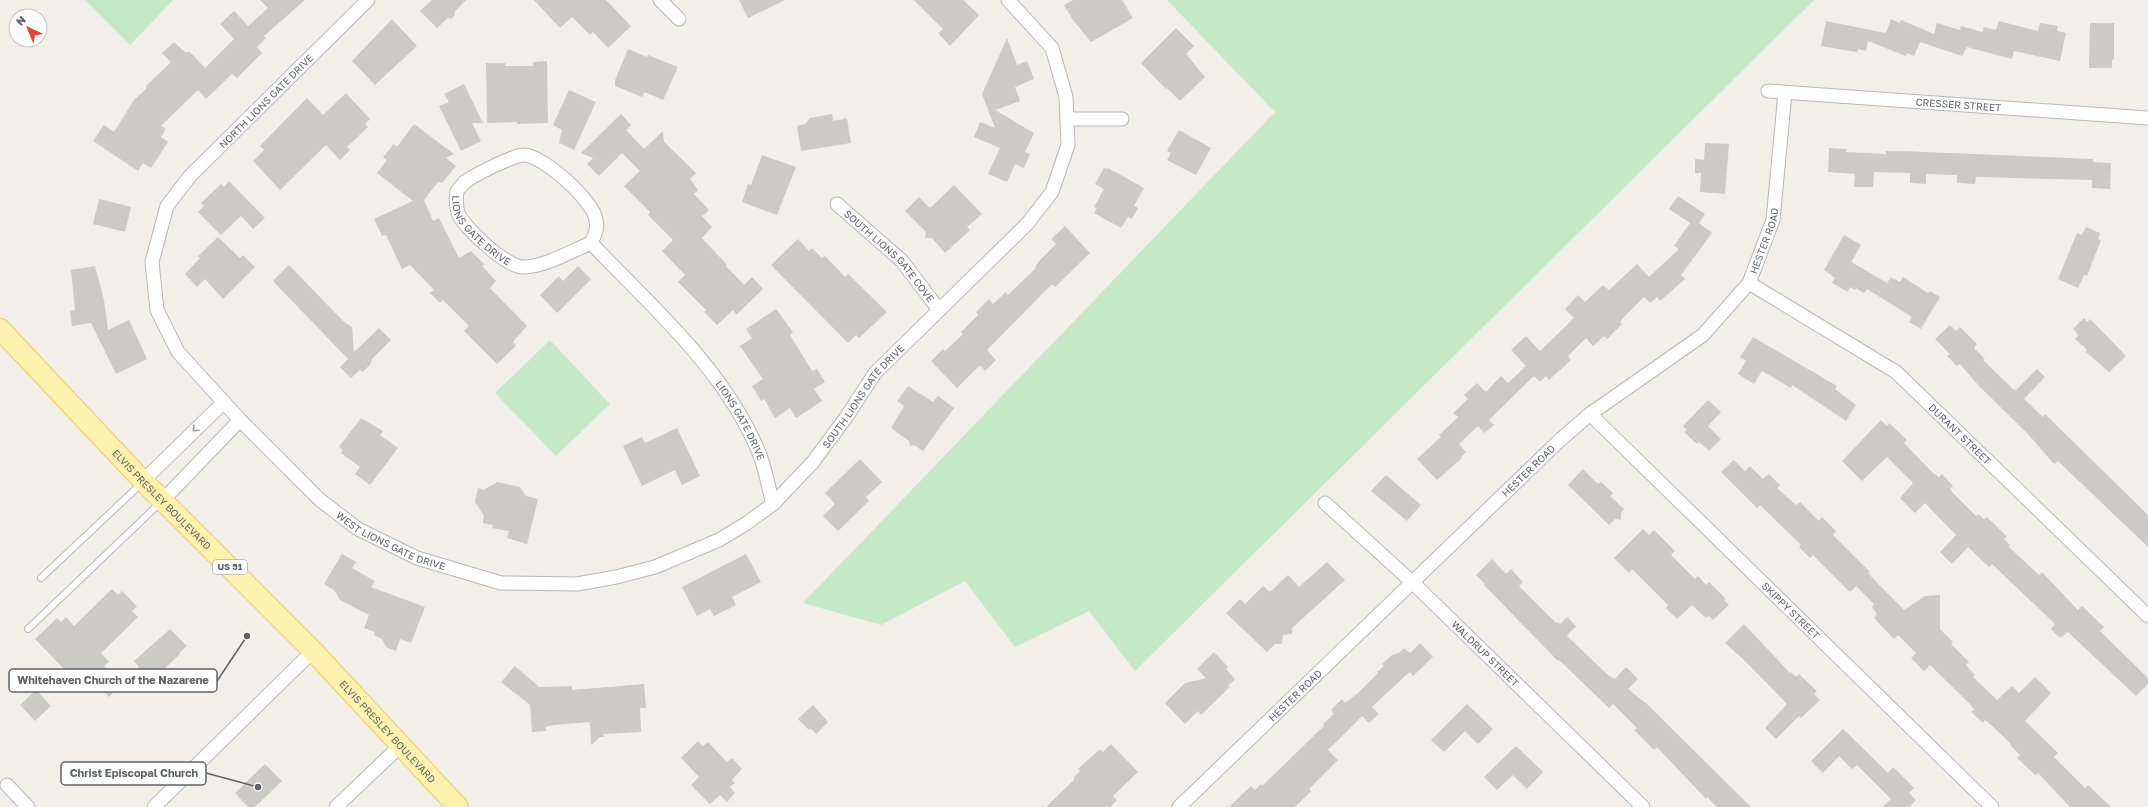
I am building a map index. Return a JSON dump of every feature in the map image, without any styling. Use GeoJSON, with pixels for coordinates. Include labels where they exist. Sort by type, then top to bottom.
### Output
{"type":"FeatureCollection","features":[{"type":"Feature","properties":{"kind":"main road","name":"ELVIS PRESLEY BOULEVARD"},"geometry":{"type":"LineString","coordinates":[[2,335],[143,481],[313,651],[458,807]]}},
{"type":"Feature","properties":{"kind":"street","name":"NORTH LIONS GATE DRIVE"},"geometry":{"type":"LineString","coordinates":[[168,206],[190,176],[368,0]]}},
{"type":"Feature","properties":{"kind":"street"},"geometry":{"type":"LineString","coordinates":[[660,0],[679,20]]}},
{"type":"Feature","properties":{"kind":"street","name":"SOUTH LIONS GATE DRIVE"},"geometry":{"type":"LineString","coordinates":[[577,584],[655,567],[719,540],[772,504],[813,462],[847,416],[875,374],[1027,224],[1052,192],[1068,146],[1066,97],[1052,48],[1008,0]]}},
{"type":"Feature","properties":{"kind":"street","name":"CRESSER STREET"},"geometry":{"type":"LineString","coordinates":[[1768,91],[2148,118]]}},
{"type":"Feature","properties":{"kind":"street","name":"HESTER ROAD"},"geometry":{"type":"LineString","coordinates":[[1179,807],[1411,581],[1560,440],[1590,414],[1703,335],[1749,283],[1773,220],[1785,93]]}},
{"type":"Feature","properties":{"kind":"street"},"geometry":{"type":"LineString","coordinates":[[1067,119],[1122,119]]}},
{"type":"Feature","properties":{"kind":"street","name":"LIONS GATE DRIVE"},"geometry":{"type":"LineString","coordinates":[[524,155],[534,157],[562,178],[591,206],[596,219],[596,233],[591,243],[534,266],[523,268],[510,264],[499,257],[464,222],[458,213],[457,192],[466,182],[510,158],[524,155]]}},
{"type":"Feature","properties":{"kind":"street","name":"SOUTH LIONS GATE COVE"},"geometry":{"type":"LineString","coordinates":[[837,204],[902,261],[939,310]]}},
{"type":"Feature","properties":{"kind":"street","name":"WEST LIONS GATE DRIVE"},"geometry":{"type":"LineString","coordinates":[[168,206],[152,262],[157,310],[178,352],[240,420],[320,500],[358,528],[391,546],[417,558],[448,569],[500,583],[577,584]]}},
{"type":"Feature","properties":{"kind":"street","name":"LIONS GATE DRIVE"},"geometry":{"type":"LineString","coordinates":[[591,243],[709,368],[735,406],[758,449],[772,504]]}},
{"type":"Feature","properties":{"kind":"street","name":"DURANT STREET"},"geometry":{"type":"LineString","coordinates":[[1749,283],[1896,372],[2148,616]]}},
{"type":"Feature","properties":{"kind":"street"},"geometry":{"type":"LineString","coordinates":[[143,481],[224,402]]}},
{"type":"Feature","properties":{"kind":"street","name":"SKIPPY STREET"},"geometry":{"type":"LineString","coordinates":[[1590,414],[1992,807]]}},
{"type":"Feature","properties":{"kind":"street"},"geometry":{"type":"LineString","coordinates":[[163,500],[240,420]]}},
{"type":"Feature","properties":{"kind":"street","name":"WALDRUP STREET"},"geometry":{"type":"LineString","coordinates":[[1325,503],[1411,581],[1644,807]]}},
{"type":"Feature","properties":{"kind":"street"},"geometry":{"type":"LineString","coordinates":[[154,807],[313,651]]}},
{"type":"Feature","properties":{"kind":"street"},"geometry":{"type":"LineString","coordinates":[[336,807],[400,746]]}},
{"type":"Feature","properties":{"kind":"street"},"geometry":{"type":"LineString","coordinates":[[7,785],[28,807]]}},
{"type":"Feature","properties":{"kind":"lane"},"geometry":{"type":"LineString","coordinates":[[41,578],[143,481]]}},
{"type":"Feature","properties":{"kind":"lane"},"geometry":{"type":"LineString","coordinates":[[28,629],[163,500]]}},
{"type":"Feature","properties":{"kind":"green space"},"geometry":{"type":"Polygon","coordinates":[[[85,0],[173,0],[130,45],[85,0]]]}},
{"type":"Feature","properties":{"kind":"green space"},"geometry":{"type":"Polygon","coordinates":[[[1167,0],[1814,0],[1135,671],[1089,611],[1015,647],[965,581],[881,625],[803,603],[1275,112],[1167,0]]]}},
{"type":"Feature","properties":{"kind":"green space"},"geometry":{"type":"Polygon","coordinates":[[[550,340],[610,404],[556,456],[495,393],[550,340]]]}},
{"type":"Feature","properties":{"kind":"building"},"geometry":{"type":"Polygon","coordinates":[[[260,0],[305,0],[264,36],[266,38],[257,47],[262,53],[237,78],[232,74],[206,99],[198,90],[161,126],[166,129],[161,137],[168,142],[151,168],[143,163],[138,171],[93,141],[104,125],[114,132],[134,100],[171,62],[162,53],[174,42],[185,52],[190,52],[205,68],[234,39],[220,24],[234,11],[248,26],[268,8],[260,0]]]}},
{"type":"Feature","properties":{"kind":"building"},"geometry":{"type":"Polygon","coordinates":[[[432,0],[466,0],[455,11],[455,15],[451,19],[448,18],[437,28],[420,11],[432,0]]]}},
{"type":"Feature","properties":{"kind":"building"},"geometry":{"type":"Polygon","coordinates":[[[534,0],[606,0],[631,26],[608,48],[593,32],[590,35],[572,17],[560,28],[534,0]]]}},
{"type":"Feature","properties":{"kind":"building"},"geometry":{"type":"Polygon","coordinates":[[[739,0],[785,0],[748,18],[739,0]]]}},
{"type":"Feature","properties":{"kind":"building"},"geometry":{"type":"Polygon","coordinates":[[[914,0],[963,0],[979,15],[950,46],[938,33],[943,29],[914,0]]]}},
{"type":"Feature","properties":{"kind":"building"},"geometry":{"type":"Polygon","coordinates":[[[1073,0],[1122,0],[1133,18],[1091,42],[1073,20],[1064,5],[1073,0]]]}},
{"type":"Feature","properties":{"kind":"building"},"geometry":{"type":"Polygon","coordinates":[[[392,19],[417,46],[375,85],[352,61],[392,19]]]}},
{"type":"Feature","properties":{"kind":"building"},"geometry":{"type":"Polygon","coordinates":[[[1891,19],[1900,23],[1901,20],[1934,34],[1937,23],[1960,30],[1961,26],[1982,32],[1984,27],[1996,30],[1999,21],[2038,31],[2040,23],[2058,26],[2057,31],[2066,33],[2060,61],[2014,51],[2012,59],[1967,47],[1962,56],[1920,42],[1914,56],[1907,53],[1906,56],[1868,41],[1866,51],[1858,49],[1857,52],[1821,46],[1826,21],[1886,33],[1891,19]]]}},
{"type":"Feature","properties":{"kind":"building"},"geometry":{"type":"Polygon","coordinates":[[[2090,23],[2114,23],[2114,59],[2112,60],[2112,68],[2089,68],[2090,23]]]}},
{"type":"Feature","properties":{"kind":"building"},"geometry":{"type":"Polygon","coordinates":[[[1176,28],[1194,46],[1186,54],[1205,77],[1180,101],[1141,63],[1176,28]]]}},
{"type":"Feature","properties":{"kind":"building"},"geometry":{"type":"Polygon","coordinates":[[[1007,38],[1017,65],[1027,61],[1034,79],[1015,87],[1020,101],[995,110],[1034,133],[1025,152],[1030,154],[1024,168],[1015,164],[1007,182],[988,174],[1000,148],[974,137],[980,122],[995,128],[982,94],[1007,38]]]}},
{"type":"Feature","properties":{"kind":"building"},"geometry":{"type":"Polygon","coordinates":[[[628,49],[678,67],[663,100],[645,92],[642,97],[615,86],[615,80],[628,49]]]}},
{"type":"Feature","properties":{"kind":"building"},"geometry":{"type":"Polygon","coordinates":[[[547,61],[548,123],[487,123],[486,63],[505,63],[505,66],[533,66],[533,62],[547,61]]]}},
{"type":"Feature","properties":{"kind":"building"},"geometry":{"type":"Polygon","coordinates":[[[464,84],[483,123],[472,123],[481,141],[461,151],[439,106],[449,102],[444,94],[464,84]]]}},
{"type":"Feature","properties":{"kind":"building"},"geometry":{"type":"Polygon","coordinates":[[[569,90],[596,102],[574,150],[559,143],[562,130],[553,125],[569,90]]]}},
{"type":"Feature","properties":{"kind":"building"},"geometry":{"type":"Polygon","coordinates":[[[346,93],[370,119],[365,124],[368,127],[347,147],[350,150],[340,160],[326,145],[280,190],[253,161],[264,150],[260,146],[307,98],[323,115],[346,93]]]}},
{"type":"Feature","properties":{"kind":"building"},"geometry":{"type":"Polygon","coordinates":[[[621,114],[631,125],[626,130],[644,149],[663,131],[664,142],[696,173],[690,179],[698,190],[694,194],[709,210],[702,216],[712,227],[702,238],[744,285],[752,277],[763,289],[736,315],[733,310],[717,325],[704,312],[706,310],[678,282],[685,275],[662,251],[673,240],[648,215],[650,212],[624,186],[640,171],[622,153],[599,176],[587,164],[593,158],[581,153],[621,114]]]}},
{"type":"Feature","properties":{"kind":"building"},"geometry":{"type":"Polygon","coordinates":[[[832,114],[833,121],[847,118],[851,143],[801,151],[797,126],[805,124],[810,118],[832,114]]]}},
{"type":"Feature","properties":{"kind":"building"},"geometry":{"type":"Polygon","coordinates":[[[414,124],[454,154],[446,158],[456,166],[442,183],[438,182],[424,200],[433,221],[439,218],[459,258],[471,251],[484,264],[482,266],[496,281],[490,288],[527,326],[513,342],[516,346],[497,364],[464,331],[469,326],[443,300],[440,303],[430,293],[434,290],[410,265],[402,269],[386,235],[382,236],[374,219],[413,201],[377,173],[387,160],[383,157],[394,144],[397,147],[414,124]]]}},
{"type":"Feature","properties":{"kind":"building"},"geometry":{"type":"Polygon","coordinates":[[[1179,130],[1211,148],[1196,175],[1167,160],[1171,153],[1167,151],[1179,130]]]}},
{"type":"Feature","properties":{"kind":"building"},"geometry":{"type":"Polygon","coordinates":[[[1705,143],[1729,144],[1725,194],[1700,192],[1701,173],[1695,173],[1695,159],[1704,160],[1705,143]]]}},
{"type":"Feature","properties":{"kind":"building"},"geometry":{"type":"Polygon","coordinates":[[[1829,148],[1847,149],[1846,152],[1886,154],[1886,151],[1901,151],[2093,159],[2093,162],[2111,163],[2110,189],[2092,188],[2092,180],[1976,177],[1975,184],[1957,183],[1957,175],[1926,174],[1926,184],[1910,183],[1910,173],[1874,172],[1873,187],[1854,187],[1855,174],[1828,172],[1829,148]]]}},
{"type":"Feature","properties":{"kind":"building"},"geometry":{"type":"Polygon","coordinates":[[[762,155],[796,167],[777,215],[742,202],[748,184],[751,185],[762,155]]]}},
{"type":"Feature","properties":{"kind":"building"},"geometry":{"type":"Polygon","coordinates":[[[1104,168],[1108,168],[1144,188],[1134,206],[1138,208],[1132,219],[1128,217],[1121,228],[1094,213],[1097,208],[1094,207],[1104,189],[1095,184],[1104,168]]]}},
{"type":"Feature","properties":{"kind":"building"},"geometry":{"type":"Polygon","coordinates":[[[229,181],[265,218],[253,229],[241,216],[221,235],[198,212],[204,206],[201,203],[221,184],[224,187],[229,181]]]}},
{"type":"Feature","properties":{"kind":"building"},"geometry":{"type":"Polygon","coordinates":[[[954,185],[982,214],[967,227],[970,230],[945,253],[932,238],[925,238],[926,232],[905,211],[919,197],[930,208],[954,185]]]}},
{"type":"Feature","properties":{"kind":"building"},"geometry":{"type":"Polygon","coordinates":[[[1678,196],[1705,214],[1699,223],[1712,233],[1681,275],[1685,279],[1660,301],[1657,297],[1650,303],[1644,297],[1623,318],[1620,322],[1622,324],[1607,339],[1604,336],[1593,346],[1586,338],[1568,356],[1571,360],[1549,380],[1546,376],[1540,382],[1534,376],[1489,420],[1494,425],[1484,433],[1478,426],[1459,444],[1466,452],[1461,457],[1462,458],[1437,480],[1417,459],[1441,437],[1439,435],[1458,417],[1453,413],[1468,399],[1464,395],[1477,383],[1486,392],[1501,376],[1508,383],[1526,366],[1511,350],[1526,336],[1540,351],[1574,318],[1565,309],[1578,295],[1585,302],[1603,285],[1609,290],[1637,264],[1649,277],[1679,249],[1674,246],[1690,223],[1669,209],[1678,196]]]}},
{"type":"Feature","properties":{"kind":"building"},"geometry":{"type":"Polygon","coordinates":[[[99,199],[131,207],[125,232],[93,224],[99,199]]]}},
{"type":"Feature","properties":{"kind":"building"},"geometry":{"type":"Polygon","coordinates":[[[1065,226],[1090,253],[1055,287],[1052,284],[987,350],[996,360],[985,371],[980,365],[957,388],[931,361],[943,349],[945,351],[963,334],[961,332],[978,315],[976,312],[989,299],[993,304],[1006,292],[1008,295],[1036,268],[1035,267],[1040,260],[1056,244],[1051,239],[1065,226]]]}},
{"type":"Feature","properties":{"kind":"building"},"geometry":{"type":"Polygon","coordinates":[[[2086,227],[2100,233],[2098,239],[2101,240],[2087,276],[2084,275],[2078,288],[2058,279],[2077,233],[2082,235],[2086,227]]]}},
{"type":"Feature","properties":{"kind":"building"},"geometry":{"type":"Polygon","coordinates":[[[1844,235],[1861,245],[1852,261],[1853,263],[1887,283],[1891,277],[1900,282],[1903,277],[1928,293],[1930,291],[1940,297],[1921,329],[1909,322],[1912,317],[1867,289],[1864,293],[1856,288],[1855,290],[1850,287],[1848,292],[1832,283],[1835,278],[1824,270],[1844,235]]]}},
{"type":"Feature","properties":{"kind":"building"},"geometry":{"type":"Polygon","coordinates":[[[218,237],[240,258],[243,255],[255,267],[223,299],[205,279],[197,287],[185,274],[200,258],[198,256],[218,237]]]}},
{"type":"Feature","properties":{"kind":"building"},"geometry":{"type":"Polygon","coordinates":[[[798,239],[809,251],[812,248],[822,258],[825,256],[845,277],[848,274],[887,312],[859,338],[856,335],[848,343],[771,265],[798,239]]]}},
{"type":"Feature","properties":{"kind":"building"},"geometry":{"type":"Polygon","coordinates":[[[289,265],[343,321],[352,327],[354,352],[379,328],[391,340],[371,360],[372,361],[369,366],[362,372],[360,370],[351,378],[340,367],[348,359],[273,281],[289,265]]]}},
{"type":"Feature","properties":{"kind":"building"},"geometry":{"type":"Polygon","coordinates":[[[95,266],[104,300],[108,330],[129,320],[147,359],[116,374],[91,323],[72,326],[70,311],[75,310],[71,270],[95,266]]]}},
{"type":"Feature","properties":{"kind":"building"},"geometry":{"type":"Polygon","coordinates":[[[578,266],[591,279],[557,313],[540,295],[559,276],[563,281],[578,266]]]}},
{"type":"Feature","properties":{"kind":"building"},"geometry":{"type":"Polygon","coordinates":[[[776,309],[793,332],[790,335],[812,371],[817,369],[825,382],[814,389],[822,401],[796,418],[790,408],[775,418],[764,399],[761,401],[752,386],[763,379],[740,346],[752,338],[746,329],[776,309]]]}},
{"type":"Feature","properties":{"kind":"building"},"geometry":{"type":"Polygon","coordinates":[[[2084,318],[2087,322],[2090,319],[2126,356],[2109,372],[2086,352],[2087,350],[2075,339],[2078,336],[2073,329],[2084,318]]]}},
{"type":"Feature","properties":{"kind":"building"},"geometry":{"type":"Polygon","coordinates":[[[1950,325],[1956,331],[1960,327],[1977,344],[1974,348],[1985,359],[1983,360],[2013,389],[2016,390],[2037,369],[2045,377],[2024,399],[2043,417],[2045,414],[2148,515],[2148,547],[2058,461],[2054,464],[2027,433],[1979,386],[1960,364],[1957,366],[1947,356],[1950,354],[1935,339],[1950,325]]]}},
{"type":"Feature","properties":{"kind":"building"},"geometry":{"type":"Polygon","coordinates":[[[1753,337],[1837,386],[1835,389],[1856,405],[1846,421],[1792,385],[1791,388],[1762,371],[1754,384],[1738,374],[1746,361],[1740,357],[1753,337]]]}},
{"type":"Feature","properties":{"kind":"building"},"geometry":{"type":"Polygon","coordinates":[[[908,386],[933,402],[938,396],[954,408],[923,451],[914,445],[910,446],[909,441],[891,428],[904,406],[897,401],[908,386]]]}},
{"type":"Feature","properties":{"kind":"building"},"geometry":{"type":"Polygon","coordinates":[[[1708,400],[1721,412],[1708,426],[1721,439],[1709,451],[1699,442],[1697,444],[1684,432],[1687,430],[1683,426],[1708,400]]]}},
{"type":"Feature","properties":{"kind":"building"},"geometry":{"type":"Polygon","coordinates":[[[361,418],[383,431],[380,435],[398,448],[370,485],[355,474],[360,467],[341,453],[343,450],[339,447],[361,418]]]}},
{"type":"Feature","properties":{"kind":"building"},"geometry":{"type":"Polygon","coordinates":[[[1881,420],[1887,426],[1889,423],[1907,440],[1904,443],[1933,473],[1939,477],[1942,474],[1953,486],[1950,489],[1954,494],[1976,516],[1978,514],[1984,519],[1987,517],[2007,537],[2004,539],[2010,545],[2008,546],[2039,575],[2042,572],[2078,610],[2082,606],[2104,627],[2100,631],[2148,678],[2148,684],[2136,696],[2068,632],[2060,638],[2051,629],[2055,624],[1992,564],[1989,567],[1968,547],[1952,564],[1940,552],[1956,535],[1925,503],[1915,513],[1900,498],[1913,483],[1887,457],[1862,481],[1842,461],[1881,420]]]}},
{"type":"Feature","properties":{"kind":"building"},"geometry":{"type":"Polygon","coordinates":[[[677,428],[700,476],[682,485],[675,470],[642,486],[623,446],[642,437],[645,443],[677,428]]]}},
{"type":"Feature","properties":{"kind":"building"},"geometry":{"type":"Polygon","coordinates":[[[860,459],[882,482],[866,497],[869,501],[838,531],[823,516],[835,504],[825,493],[860,459]]]}},
{"type":"Feature","properties":{"kind":"building"},"geometry":{"type":"Polygon","coordinates":[[[1734,460],[1745,471],[1750,466],[1763,479],[1769,474],[1780,485],[1777,488],[1796,505],[1800,502],[1819,521],[1822,517],[1836,531],[1833,535],[1870,572],[1868,573],[1904,610],[1925,596],[1940,595],[1940,629],[1953,642],[1951,644],[1969,662],[1966,665],[1975,675],[1973,677],[1997,700],[2012,686],[2019,693],[2035,677],[2051,693],[2025,721],[2058,753],[2054,757],[2085,788],[2088,785],[2111,807],[2070,807],[2038,773],[2035,775],[2017,758],[2020,755],[2010,745],[2011,744],[1985,720],[1983,723],[1971,712],[1974,710],[1970,704],[1930,665],[1924,671],[1911,658],[1916,653],[1898,635],[1894,639],[1874,618],[1877,614],[1872,607],[1874,604],[1856,586],[1850,592],[1813,555],[1810,558],[1799,547],[1801,545],[1760,505],[1757,508],[1721,472],[1734,460]]]}},
{"type":"Feature","properties":{"kind":"building"},"geometry":{"type":"Polygon","coordinates":[[[1583,469],[1598,484],[1601,482],[1613,493],[1610,496],[1624,509],[1621,513],[1621,520],[1615,519],[1609,525],[1568,485],[1583,469]]]}},
{"type":"Feature","properties":{"kind":"building"},"geometry":{"type":"Polygon","coordinates":[[[1386,475],[1421,505],[1407,521],[1371,491],[1386,475]]]}},
{"type":"Feature","properties":{"kind":"building"},"geometry":{"type":"Polygon","coordinates":[[[497,482],[520,487],[526,496],[538,499],[527,544],[507,538],[509,531],[492,528],[493,525],[483,523],[484,516],[475,502],[478,488],[484,490],[497,482]]]}},
{"type":"Feature","properties":{"kind":"building"},"geometry":{"type":"Polygon","coordinates":[[[1643,529],[1649,535],[1654,530],[1675,551],[1671,555],[1695,579],[1698,576],[1706,585],[1709,582],[1726,599],[1724,600],[1729,605],[1713,620],[1709,616],[1706,618],[1692,605],[1677,619],[1666,608],[1668,605],[1632,569],[1629,573],[1614,558],[1643,529]]]}},
{"type":"Feature","properties":{"kind":"building"},"geometry":{"type":"Polygon","coordinates":[[[342,554],[356,562],[352,568],[375,581],[371,587],[425,607],[411,643],[400,639],[396,651],[386,647],[382,639],[374,635],[375,632],[364,628],[369,615],[340,600],[334,590],[324,584],[342,554]]]}},
{"type":"Feature","properties":{"kind":"building"},"geometry":{"type":"Polygon","coordinates":[[[746,554],[761,582],[732,597],[736,605],[714,616],[710,609],[697,616],[682,587],[746,554]]]}},
{"type":"Feature","properties":{"kind":"building"},"geometry":{"type":"Polygon","coordinates":[[[1492,559],[1506,574],[1511,569],[1523,582],[1519,586],[1556,623],[1557,622],[1560,624],[1567,617],[1576,626],[1567,636],[1609,676],[1615,679],[1626,667],[1638,679],[1628,689],[1648,705],[1751,807],[1717,807],[1707,797],[1706,799],[1657,747],[1654,750],[1634,730],[1637,728],[1613,704],[1609,708],[1559,660],[1558,661],[1476,575],[1492,559]]]}},
{"type":"Feature","properties":{"kind":"building"},"geometry":{"type":"Polygon","coordinates":[[[1327,562],[1345,580],[1292,628],[1292,634],[1283,635],[1282,644],[1275,644],[1267,652],[1226,613],[1240,599],[1245,604],[1263,586],[1270,592],[1288,575],[1299,587],[1327,562]]]}},
{"type":"Feature","properties":{"kind":"building"},"geometry":{"type":"Polygon","coordinates":[[[112,589],[118,595],[122,591],[135,604],[137,607],[132,611],[138,617],[101,653],[109,662],[104,666],[122,683],[109,697],[94,682],[85,691],[35,639],[57,618],[61,622],[66,617],[74,626],[112,589]]]}},
{"type":"Feature","properties":{"kind":"building"},"geometry":{"type":"Polygon","coordinates":[[[1744,624],[1790,673],[1791,672],[1796,677],[1799,674],[1817,691],[1814,694],[1820,700],[1801,718],[1799,716],[1776,739],[1765,728],[1787,704],[1725,643],[1744,624]]]}},
{"type":"Feature","properties":{"kind":"building"},"geometry":{"type":"Polygon","coordinates":[[[170,629],[187,646],[149,684],[136,670],[139,667],[134,661],[170,629]]]}},
{"type":"Feature","properties":{"kind":"building"},"geometry":{"type":"Polygon","coordinates":[[[1420,643],[1433,657],[1413,676],[1410,672],[1405,676],[1372,707],[1379,714],[1369,723],[1362,716],[1328,750],[1338,760],[1309,789],[1311,791],[1295,807],[1229,807],[1251,786],[1255,790],[1261,784],[1262,786],[1324,726],[1323,724],[1334,714],[1331,710],[1342,699],[1345,703],[1358,693],[1378,673],[1377,672],[1384,666],[1382,664],[1392,655],[1399,653],[1404,648],[1410,653],[1420,643]]]}},
{"type":"Feature","properties":{"kind":"building"},"geometry":{"type":"Polygon","coordinates":[[[1214,652],[1228,667],[1226,669],[1235,679],[1228,686],[1230,687],[1201,715],[1198,711],[1185,724],[1165,703],[1185,683],[1206,678],[1197,669],[1214,652]]]}},
{"type":"Feature","properties":{"kind":"building"},"geometry":{"type":"Polygon","coordinates":[[[515,666],[539,687],[572,686],[572,690],[644,684],[646,708],[640,708],[641,732],[603,734],[604,737],[600,737],[591,745],[590,722],[554,725],[545,727],[546,731],[532,732],[530,705],[501,682],[515,666]]]}},
{"type":"Feature","properties":{"kind":"building"},"geometry":{"type":"Polygon","coordinates":[[[36,690],[51,706],[35,721],[20,705],[36,690]]]}},
{"type":"Feature","properties":{"kind":"building"},"geometry":{"type":"Polygon","coordinates":[[[1467,704],[1493,729],[1478,744],[1465,731],[1444,752],[1431,740],[1467,704]]]}},
{"type":"Feature","properties":{"kind":"building"},"geometry":{"type":"Polygon","coordinates":[[[813,705],[828,722],[816,734],[810,728],[809,730],[798,719],[813,705]]]}},
{"type":"Feature","properties":{"kind":"building"},"geometry":{"type":"Polygon","coordinates":[[[1843,729],[1888,773],[1893,767],[1914,788],[1909,793],[1916,800],[1909,807],[1882,807],[1891,799],[1857,765],[1852,769],[1839,756],[1823,773],[1811,761],[1843,729]]]}},
{"type":"Feature","properties":{"kind":"building"},"geometry":{"type":"Polygon","coordinates":[[[698,741],[703,746],[708,742],[727,762],[732,758],[742,769],[732,780],[735,783],[730,787],[735,793],[727,802],[720,795],[710,804],[691,785],[699,777],[681,758],[698,741]]]}},
{"type":"Feature","properties":{"kind":"building"},"geometry":{"type":"Polygon","coordinates":[[[1111,744],[1138,772],[1113,796],[1117,800],[1110,807],[1046,807],[1074,780],[1074,777],[1080,771],[1078,769],[1100,749],[1103,752],[1111,744]]]}},
{"type":"Feature","properties":{"kind":"building"},"geometry":{"type":"Polygon","coordinates":[[[1516,746],[1543,772],[1527,789],[1513,775],[1497,790],[1484,777],[1516,746]]]}},
{"type":"Feature","properties":{"kind":"building"},"geometry":{"type":"Polygon","coordinates":[[[265,764],[282,781],[255,807],[248,807],[235,793],[265,764]]]}},
{"type":"Feature","properties":{"kind":"place","name":"Whitehaven Church of the Nazarene"},"geometry":{"type":"Point","coordinates":[247,636]}},
{"type":"Feature","properties":{"kind":"place","name":"Christ Episcopal Church"},"geometry":{"type":"Point","coordinates":[258,787]}}]}
